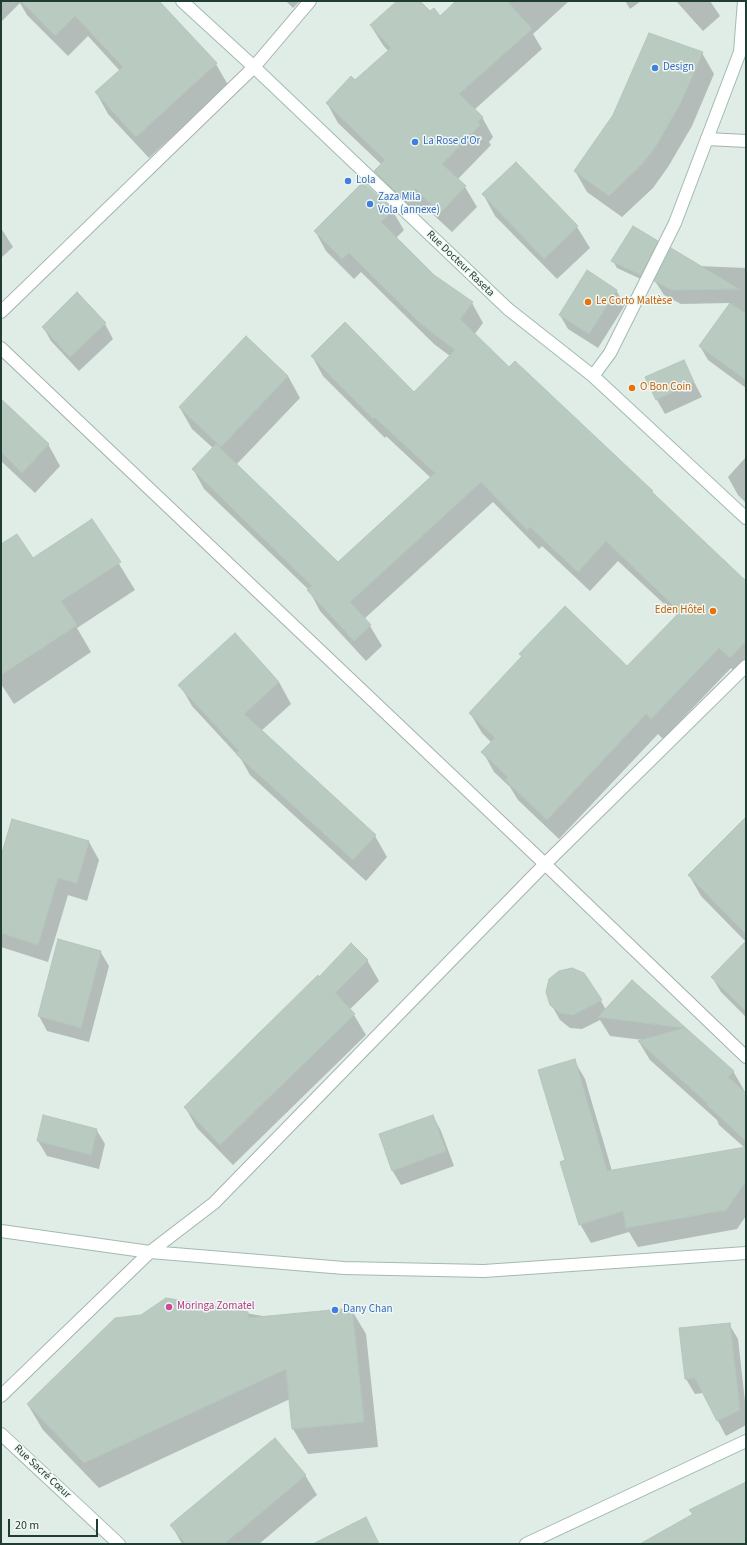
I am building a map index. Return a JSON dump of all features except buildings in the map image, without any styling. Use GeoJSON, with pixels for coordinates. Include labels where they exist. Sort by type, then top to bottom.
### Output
{"type":"FeatureCollection","features":[{"type":"Feature","properties":{"kind":"street","name":"Rue Docteur Raseta"},"geometry":{"type":"LineString","coordinates":[[182,1],[254,67],[508,310],[593,376],[746,518]]}},
{"type":"Feature","properties":{"kind":"street"},"geometry":{"type":"LineString","coordinates":[[1,312],[254,67],[310,1]]}},
{"type":"Feature","properties":{"kind":"street"},"geometry":{"type":"LineString","coordinates":[[593,376],[610,353],[675,223],[740,52],[744,1]]}},
{"type":"Feature","properties":{"kind":"street"},"geometry":{"type":"LineString","coordinates":[[707,138],[746,141]]}},
{"type":"Feature","properties":{"kind":"street"},"geometry":{"type":"LineString","coordinates":[[1,348],[545,864],[746,1057]]}},
{"type":"Feature","properties":{"kind":"street"},"geometry":{"type":"LineString","coordinates":[[1,1396],[150,1252],[214,1203],[545,864],[746,666]]}},
{"type":"Feature","properties":{"kind":"street"},"geometry":{"type":"LineString","coordinates":[[1,1231],[150,1252],[344,1268],[484,1271],[746,1253]]}},
{"type":"Feature","properties":{"kind":"street","name":"Rue Sacré Cœur"},"geometry":{"type":"LineString","coordinates":[[1,1434],[118,1544]]}},
{"type":"Feature","properties":{"kind":"street"},"geometry":{"type":"LineString","coordinates":[[526,1544],[746,1441]]}},
{"type":"Feature","properties":{"kind":"place","name":"Design"},"geometry":{"type":"Point","coordinates":[655,68]}},
{"type":"Feature","properties":{"kind":"place","name":"La Rose d'Or"},"geometry":{"type":"Point","coordinates":[415,142]}},
{"type":"Feature","properties":{"kind":"place","name":"Lola"},"geometry":{"type":"Point","coordinates":[348,181]}},
{"type":"Feature","properties":{"kind":"place","name":"Zaza Mila Vola (annexe)"},"geometry":{"type":"Point","coordinates":[370,204]}},
{"type":"Feature","properties":{"kind":"place","name":"Le Corto Maltèse"},"geometry":{"type":"Point","coordinates":[588,302]}},
{"type":"Feature","properties":{"kind":"place","name":"O Bon Coin"},"geometry":{"type":"Point","coordinates":[632,388]}},
{"type":"Feature","properties":{"kind":"place","name":"Eden Hôtel"},"geometry":{"type":"Point","coordinates":[713,611]}},
{"type":"Feature","properties":{"kind":"place","name":"Moringa Zomatel"},"geometry":{"type":"Point","coordinates":[169,1307]}},
{"type":"Feature","properties":{"kind":"place","name":"Dany Chan"},"geometry":{"type":"Point","coordinates":[335,1310]}}]}
